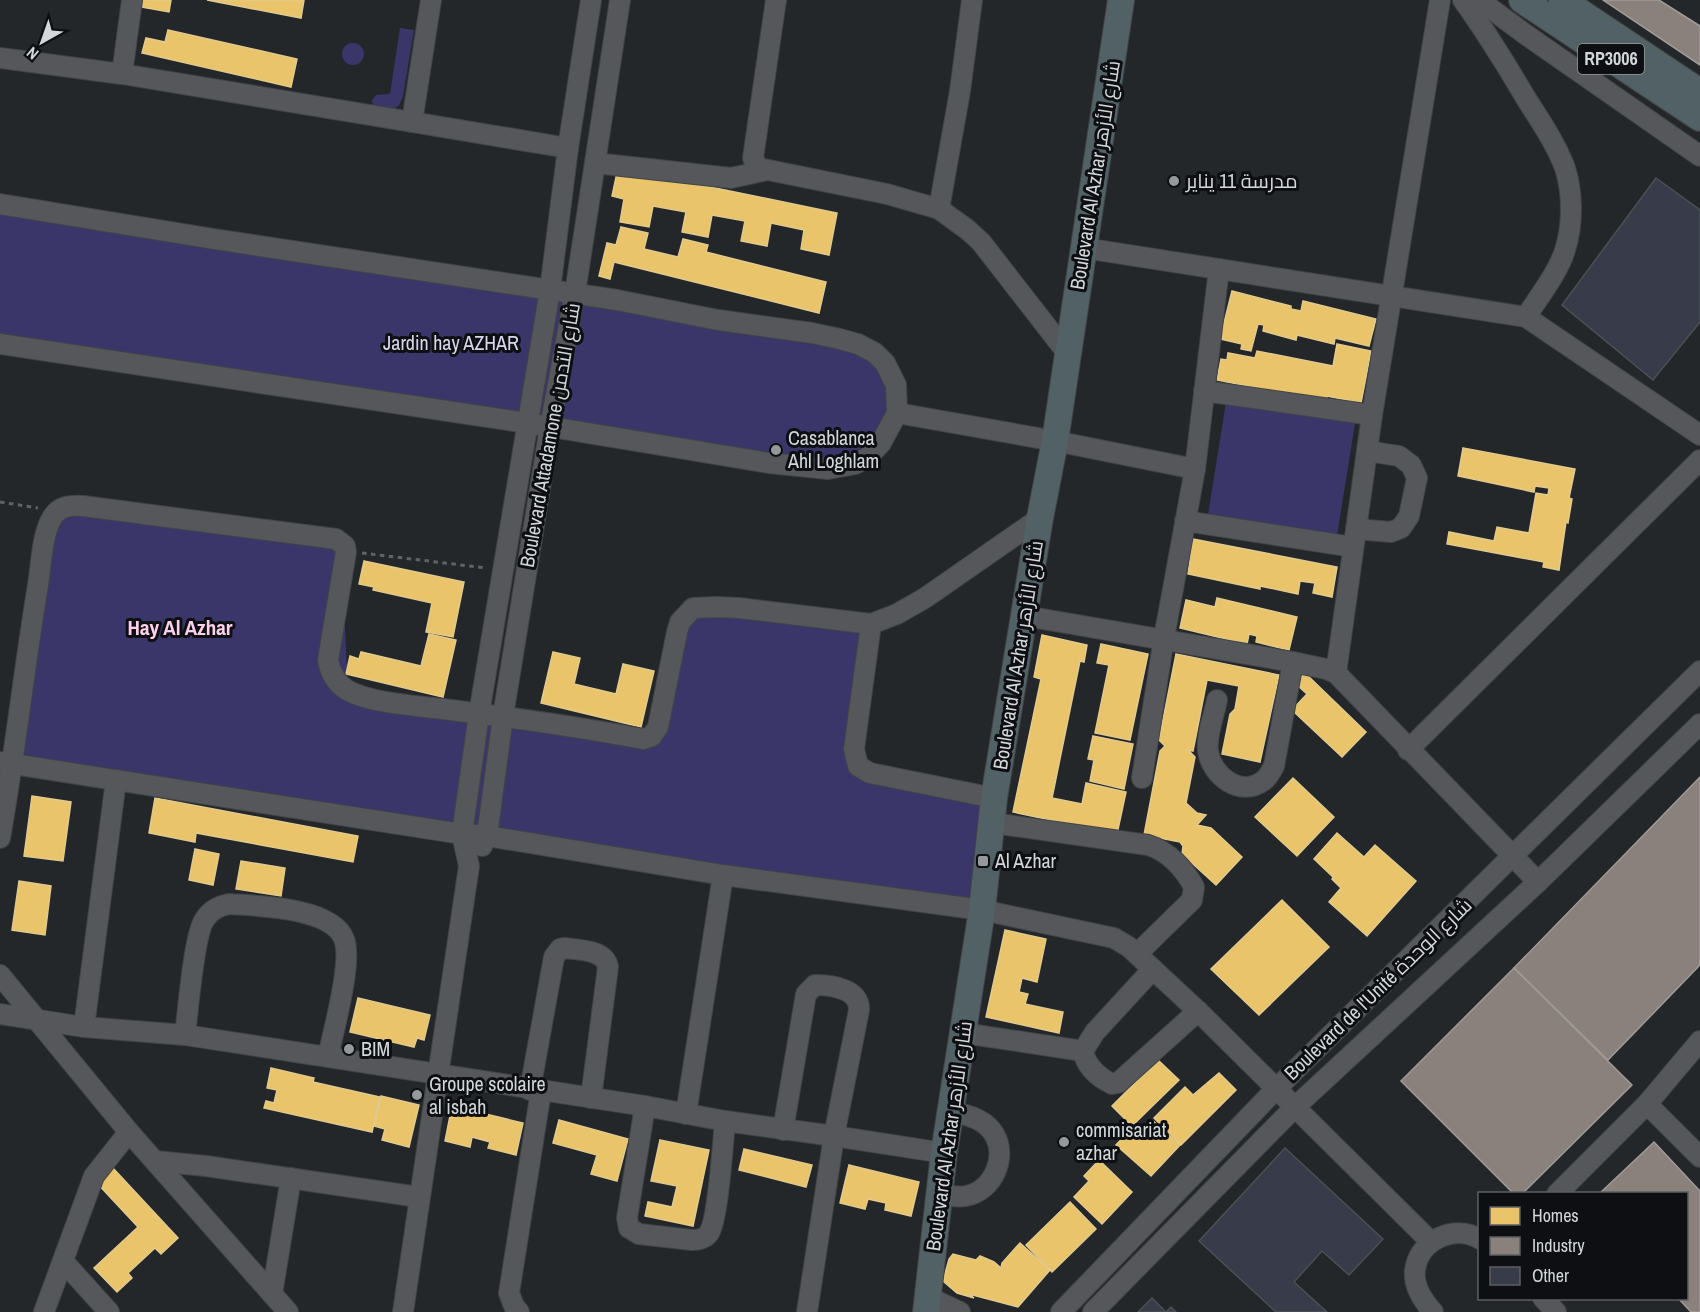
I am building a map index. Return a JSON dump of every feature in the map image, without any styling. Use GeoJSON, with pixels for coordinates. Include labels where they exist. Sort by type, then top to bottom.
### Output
{"type":"FeatureCollection","features":[{"type":"Feature","properties":{"kind":"main road","name":"Boulevard Al Azhar شارع الأزهر"},"geometry":{"type":"LineString","coordinates":[[927,1304],[944,1153],[982,910],[994,798],[1040,518],[1055,441],[1121,0]]}},
{"type":"Feature","properties":{"kind":"main road","name":"RP3006"},"geometry":{"type":"LineString","coordinates":[[1522,0],[1700,118]]}},
{"type":"Feature","properties":{"kind":"main road","name":"RP3006"},"geometry":{"type":"LineString","coordinates":[[1563,0],[1700,92]]}},
{"type":"Feature","properties":{"kind":"street"},"geometry":{"type":"LineString","coordinates":[[122,74],[132,0]]}},
{"type":"Feature","properties":{"kind":"street"},"geometry":{"type":"LineString","coordinates":[[412,122],[431,0]]}},
{"type":"Feature","properties":{"kind":"street","name":"Boulevard Attadamone شارع التدمن"},"geometry":{"type":"LineString","coordinates":[[402,1312],[469,866],[462,834],[479,714],[550,290],[568,148],[591,0]]}},
{"type":"Feature","properties":{"kind":"street","name":"Boulevard Attadamone شارع التدمن"},"geometry":{"type":"LineString","coordinates":[[469,866],[487,836],[503,716],[550,428],[575,293],[620,0]]}},
{"type":"Feature","properties":{"kind":"street"},"geometry":{"type":"LineString","coordinates":[[777,0],[753,159],[758,168],[887,194],[939,209],[981,242],[1068,354]]}},
{"type":"Feature","properties":{"kind":"street"},"geometry":{"type":"LineString","coordinates":[[939,209],[960,91],[972,0]]}},
{"type":"Feature","properties":{"kind":"street"},"geometry":{"type":"LineString","coordinates":[[1336,673],[1372,415],[1440,0]]}},
{"type":"Feature","properties":{"kind":"street"},"geometry":{"type":"LineString","coordinates":[[1463,0],[1553,142],[1565,170],[1571,201],[1570,227],[1565,251],[1526,317]]}},
{"type":"Feature","properties":{"kind":"street"},"geometry":{"type":"LineString","coordinates":[[1479,0],[1700,156]]}},
{"type":"Feature","properties":{"kind":"street"},"geometry":{"type":"LineString","coordinates":[[0,58],[122,74],[568,148]]}},
{"type":"Feature","properties":{"kind":"street"},"geometry":{"type":"LineString","coordinates":[[596,162],[731,178],[767,170]]}},
{"type":"Feature","properties":{"kind":"street"},"geometry":{"type":"LineString","coordinates":[[0,204],[575,293],[718,320],[812,333],[858,344],[875,353],[885,363],[894,379],[897,413],[881,443],[868,457],[842,468],[828,469],[769,463],[527,423],[0,344]]}},
{"type":"Feature","properties":{"kind":"street"},"geometry":{"type":"LineString","coordinates":[[1084,248],[1526,317],[1700,435]]}},
{"type":"Feature","properties":{"kind":"street"},"geometry":{"type":"LineString","coordinates":[[1142,778],[1164,638],[1195,469],[1219,269]]}},
{"type":"Feature","properties":{"kind":"street"},"geometry":{"type":"LineString","coordinates":[[1204,391],[1372,415]]}},
{"type":"Feature","properties":{"kind":"street"},"geometry":{"type":"LineString","coordinates":[[897,413],[1195,469]]}},
{"type":"Feature","properties":{"kind":"street"},"geometry":{"type":"LineString","coordinates":[[1185,521],[1355,538],[1391,532],[1401,528],[1409,516],[1417,478],[1411,465],[1400,456],[1367,451]]}},
{"type":"Feature","properties":{"kind":"street"},"geometry":{"type":"LineString","coordinates":[[1408,750],[1700,460]]}},
{"type":"Feature","properties":{"kind":"street"},"geometry":{"type":"LineString","coordinates":[[0,838],[7,763],[48,528],[57,511],[65,507],[83,506],[336,539],[345,546],[346,552],[329,648],[329,669],[348,690],[376,700],[503,716],[643,739],[652,736],[660,724],[680,622],[693,608],[717,606],[871,624],[897,614],[925,598],[1040,518]]}},
{"type":"Feature","properties":{"kind":"street"},"geometry":{"type":"LineString","coordinates":[[1025,615],[1293,662],[1336,673],[1538,882]]}},
{"type":"Feature","properties":{"kind":"street"},"geometry":{"type":"LineString","coordinates":[[871,624],[854,749],[858,766],[870,773],[994,798]]}},
{"type":"Feature","properties":{"kind":"street"},"geometry":{"type":"LineString","coordinates":[[1217,700],[1208,749],[1215,771],[1227,781],[1246,786],[1255,785],[1267,777],[1274,766],[1293,662]]}},
{"type":"Feature","properties":{"kind":"street","name":"Boulevard de l'Unité شارع الوحدة"},"geometry":{"type":"LineString","coordinates":[[1061,1312],[1275,1090],[1700,671]]}},
{"type":"Feature","properties":{"kind":"street","name":"Boulevard de l'Unité شارع الوحدة"},"geometry":{"type":"LineString","coordinates":[[1093,1312],[1294,1108],[1538,882],[1700,724]]}},
{"type":"Feature","properties":{"kind":"street"},"geometry":{"type":"LineString","coordinates":[[7,763],[487,836],[723,875],[982,910],[1114,938],[1137,954],[1198,1011],[1275,1090],[1431,1242]]}},
{"type":"Feature","properties":{"kind":"street"},"geometry":{"type":"LineString","coordinates":[[84,1027],[116,780]]}},
{"type":"Feature","properties":{"kind":"street"},"geometry":{"type":"LineString","coordinates":[[993,823],[1148,845],[1169,855],[1194,887],[1192,900],[1137,954]]}},
{"type":"Feature","properties":{"kind":"street"},"geometry":{"type":"LineString","coordinates":[[687,1114],[723,875]]}},
{"type":"Feature","properties":{"kind":"street"},"geometry":{"type":"LineString","coordinates":[[185,1035],[198,933],[207,916],[229,904],[293,911],[326,921],[344,936],[346,945],[344,976],[328,1058]]}},
{"type":"Feature","properties":{"kind":"street"},"geometry":{"type":"LineString","coordinates":[[519,1312],[509,1293],[554,957],[560,949],[564,948],[596,953],[603,957],[608,967],[591,1098]]}},
{"type":"Feature","properties":{"kind":"street"},"geometry":{"type":"LineString","coordinates":[[1083,1051],[1095,1032],[1153,969]]}},
{"type":"Feature","properties":{"kind":"street"},"geometry":{"type":"LineString","coordinates":[[0,975],[129,1132],[288,1312]]}},
{"type":"Feature","properties":{"kind":"street"},"geometry":{"type":"LineString","coordinates":[[783,1130],[806,994],[815,985],[825,985],[850,993],[857,997],[859,1002],[855,1034],[834,1136],[807,1312]]}},
{"type":"Feature","properties":{"kind":"street"},"geometry":{"type":"LineString","coordinates":[[1083,1051],[1087,1063],[1096,1072],[1112,1084],[1119,1083],[1198,1011]]}},
{"type":"Feature","properties":{"kind":"street"},"geometry":{"type":"LineString","coordinates":[[0,1014],[84,1027],[185,1035],[645,1106],[725,1121],[944,1153]]}},
{"type":"Feature","properties":{"kind":"street"},"geometry":{"type":"LineString","coordinates":[[963,1034],[1083,1051]]}},
{"type":"Feature","properties":{"kind":"street"},"geometry":{"type":"LineString","coordinates":[[1559,1192],[1647,1104],[1700,1041]]}},
{"type":"Feature","properties":{"kind":"street"},"geometry":{"type":"LineString","coordinates":[[1647,1104],[1700,1157]]}},
{"type":"Feature","properties":{"kind":"street"},"geometry":{"type":"LineString","coordinates":[[645,1106],[627,1218],[629,1228],[633,1233],[692,1240],[700,1240],[707,1236],[712,1228],[725,1121]]}},
{"type":"Feature","properties":{"kind":"street"},"geometry":{"type":"LineString","coordinates":[[939,1194],[966,1196],[977,1192],[992,1179],[999,1160],[999,1147],[994,1134],[986,1125],[975,1118],[950,1112]]}},
{"type":"Feature","properties":{"kind":"street"},"geometry":{"type":"LineString","coordinates":[[44,1312],[94,1176],[129,1132]]}},
{"type":"Feature","properties":{"kind":"street"},"geometry":{"type":"LineString","coordinates":[[155,1161],[419,1197]]}},
{"type":"Feature","properties":{"kind":"street"},"geometry":{"type":"LineString","coordinates":[[272,1294],[291,1178]]}},
{"type":"Feature","properties":{"kind":"street"},"geometry":{"type":"LineString","coordinates":[[1433,1312],[1424,1300],[1415,1280],[1418,1260],[1431,1242],[1449,1233],[1461,1233],[1478,1239]]}},
{"type":"Feature","properties":{"kind":"street"},"geometry":{"type":"LineString","coordinates":[[63,1261],[110,1312]]}},
{"type":"Feature","properties":{"kind":"street"},"geometry":{"type":"LineString","coordinates":[[1544,1300],[1556,1312]]}},
{"type":"Feature","properties":{"kind":"street"},"geometry":{"type":"LineString","coordinates":[[927,1304],[960,1312]]}},
{"type":"Feature","properties":{"kind":"path"},"geometry":{"type":"LineString","coordinates":[[0,502],[57,511]]}},
{"type":"Feature","properties":{"kind":"path"},"geometry":{"type":"LineString","coordinates":[[346,552],[503,570]]}},
{"type":"Feature","properties":{"kind":"green space"},"geometry":{"type":"Polygon","coordinates":[[[400,28],[414,30],[403,96],[399,105],[393,110],[373,107],[372,100],[376,95],[390,94],[400,28]]]}},
{"type":"Feature","properties":{"kind":"green space"},"geometry":{"type":"Polygon","coordinates":[[[353,43],[361,46],[364,54],[361,62],[353,65],[345,62],[342,54],[345,46],[353,43]]]}},
{"type":"Feature","properties":{"kind":"green space","name":"Jardin hay AZHAR"},"geometry":{"type":"Polygon","coordinates":[[[0,209],[618,300],[878,357],[899,416],[846,466],[0,344],[0,209]]]}},
{"type":"Feature","properties":{"kind":"green space"},"geometry":{"type":"Polygon","coordinates":[[[1226,402],[1355,423],[1337,536],[1208,515],[1226,402]]]}},
{"type":"Feature","properties":{"kind":"green space"},"geometry":{"type":"Polygon","coordinates":[[[57,500],[341,547],[348,690],[646,741],[693,608],[871,624],[857,774],[999,801],[980,919],[462,834],[13,766],[57,500]]]}},
{"type":"Feature","properties":{"kind":"building: Homes"},"geometry":{"type":"Polygon","coordinates":[[[143,0],[171,0],[169,12],[141,7],[143,0]]]}},
{"type":"Feature","properties":{"kind":"building: Homes"},"geometry":{"type":"Polygon","coordinates":[[[207,0],[304,0],[301,18],[207,0]]]}},
{"type":"Feature","properties":{"kind":"building: Homes"},"geometry":{"type":"Polygon","coordinates":[[[168,30],[297,59],[291,87],[142,53],[146,38],[165,42],[168,30]]]}},
{"type":"Feature","properties":{"kind":"building: Homes"},"geometry":{"type":"Polygon","coordinates":[[[618,168],[837,213],[829,255],[801,249],[804,230],[771,223],[767,246],[741,241],[745,221],[712,215],[708,237],[682,232],[686,212],[653,206],[649,227],[620,222],[624,199],[612,196],[618,168]]]}},
{"type":"Feature","properties":{"kind":"building: Homes"},"geometry":{"type":"Polygon","coordinates":[[[621,227],[648,233],[644,249],[678,257],[683,239],[708,245],[706,252],[826,282],[819,313],[614,262],[610,279],[599,276],[607,243],[616,245],[621,227]]]}},
{"type":"Feature","properties":{"kind":"building: Homes"},"geometry":{"type":"Polygon","coordinates":[[[1232,291],[1291,306],[1291,309],[1301,311],[1303,301],[1376,319],[1369,346],[1335,338],[1334,344],[1297,335],[1296,340],[1263,331],[1264,325],[1258,324],[1251,351],[1241,349],[1242,344],[1220,339],[1232,291]]]}},
{"type":"Feature","properties":{"kind":"building: Homes"},"geometry":{"type":"Polygon","coordinates":[[[1337,344],[1371,351],[1361,403],[1327,396],[1326,402],[1217,380],[1221,359],[1227,360],[1228,353],[1255,358],[1257,351],[1333,366],[1337,344]]]}},
{"type":"Feature","properties":{"kind":"building: Homes"},"geometry":{"type":"Polygon","coordinates":[[[1463,448],[1575,469],[1559,570],[1543,567],[1544,562],[1447,544],[1449,532],[1494,541],[1497,527],[1529,533],[1536,493],[1548,495],[1549,488],[1535,486],[1534,492],[1458,476],[1463,448]]]}},
{"type":"Feature","properties":{"kind":"building: Homes"},"geometry":{"type":"Polygon","coordinates":[[[1193,539],[1337,567],[1332,597],[1313,593],[1315,583],[1300,581],[1298,594],[1260,586],[1260,589],[1188,574],[1193,539]]]}},
{"type":"Feature","properties":{"kind":"building: Homes"},"geometry":{"type":"Polygon","coordinates":[[[364,561],[464,582],[453,637],[426,632],[432,603],[373,590],[374,587],[359,584],[364,561]]]}},
{"type":"Feature","properties":{"kind":"building: Homes"},"geometry":{"type":"Polygon","coordinates":[[[1217,598],[1297,617],[1289,650],[1256,642],[1257,636],[1249,634],[1247,644],[1180,628],[1186,600],[1215,607],[1217,598]]]}},
{"type":"Feature","properties":{"kind":"building: Homes"},"geometry":{"type":"Polygon","coordinates":[[[429,634],[456,640],[443,697],[346,674],[350,656],[359,659],[361,652],[421,666],[429,634]]]}},
{"type":"Feature","properties":{"kind":"building: Homes"},"geometry":{"type":"Polygon","coordinates":[[[1042,635],[1087,645],[1084,662],[1080,661],[1052,798],[1082,804],[1086,783],[1126,792],[1117,834],[1013,812],[1041,679],[1034,677],[1042,635]]]}},
{"type":"Feature","properties":{"kind":"building: Homes"},"geometry":{"type":"Polygon","coordinates":[[[1101,644],[1148,654],[1130,740],[1095,733],[1109,665],[1097,663],[1101,644]]]}},
{"type":"Feature","properties":{"kind":"building: Homes"},"geometry":{"type":"Polygon","coordinates":[[[553,652],[580,658],[574,684],[616,694],[623,664],[654,671],[641,727],[541,703],[553,652]]]}},
{"type":"Feature","properties":{"kind":"building: Homes"},"geometry":{"type":"Polygon","coordinates":[[[1176,654],[1279,675],[1260,762],[1222,754],[1230,714],[1235,709],[1239,686],[1207,680],[1193,751],[1188,750],[1195,757],[1186,803],[1197,813],[1206,815],[1197,825],[1211,828],[1242,857],[1216,885],[1182,854],[1183,846],[1180,842],[1144,835],[1160,751],[1165,746],[1159,740],[1176,654]]]}},
{"type":"Feature","properties":{"kind":"building: Homes"},"geometry":{"type":"Polygon","coordinates":[[[1305,673],[1366,732],[1342,757],[1292,710],[1307,694],[1295,683],[1305,673]]]}},
{"type":"Feature","properties":{"kind":"building: Homes"},"geometry":{"type":"Polygon","coordinates":[[[1093,736],[1133,744],[1124,789],[1090,781],[1094,760],[1088,759],[1093,736]]]}},
{"type":"Feature","properties":{"kind":"building: Homes"},"geometry":{"type":"Polygon","coordinates":[[[1293,778],[1334,817],[1297,856],[1255,817],[1293,778]]]}},
{"type":"Feature","properties":{"kind":"building: Homes"},"geometry":{"type":"Polygon","coordinates":[[[32,796],[71,802],[63,861],[24,856],[32,796]]]}},
{"type":"Feature","properties":{"kind":"building: Homes"},"geometry":{"type":"Polygon","coordinates":[[[155,798],[358,836],[353,862],[196,833],[195,842],[149,833],[155,798]]]}},
{"type":"Feature","properties":{"kind":"building: Homes"},"geometry":{"type":"Polygon","coordinates":[[[1337,833],[1364,857],[1375,845],[1416,881],[1367,936],[1329,902],[1341,888],[1314,859],[1337,833]]]}},
{"type":"Feature","properties":{"kind":"building: Homes"},"geometry":{"type":"Polygon","coordinates":[[[195,849],[219,854],[213,885],[189,880],[195,849]]]}},
{"type":"Feature","properties":{"kind":"building: Homes"},"geometry":{"type":"Polygon","coordinates":[[[241,861],[285,868],[281,896],[236,889],[241,861]]]}},
{"type":"Feature","properties":{"kind":"building: Homes"},"geometry":{"type":"Polygon","coordinates":[[[19,881],[51,886],[45,935],[12,930],[19,881]]]}},
{"type":"Feature","properties":{"kind":"building: Homes"},"geometry":{"type":"Polygon","coordinates":[[[1282,900],[1329,947],[1259,1015],[1211,969],[1282,900]]]}},
{"type":"Feature","properties":{"kind":"building: Homes"},"geometry":{"type":"Polygon","coordinates":[[[1005,930],[1046,939],[1037,982],[1022,978],[1019,992],[1028,994],[1025,1004],[1063,1012],[1059,1033],[986,1017],[1005,930]]]}},
{"type":"Feature","properties":{"kind":"building: Homes"},"geometry":{"type":"Polygon","coordinates":[[[358,998],[430,1015],[424,1040],[417,1038],[414,1047],[350,1032],[358,998]]]}},
{"type":"Feature","properties":{"kind":"building: Homes"},"geometry":{"type":"Polygon","coordinates":[[[1158,1060],[1179,1080],[1132,1126],[1112,1106],[1158,1060]]]}},
{"type":"Feature","properties":{"kind":"building: Homes"},"geometry":{"type":"Polygon","coordinates":[[[271,1068],[314,1078],[313,1082],[380,1097],[372,1132],[264,1108],[266,1101],[274,1103],[277,1090],[267,1088],[271,1068]]]}},
{"type":"Feature","properties":{"kind":"building: Homes"},"geometry":{"type":"Polygon","coordinates":[[[1219,1073],[1236,1090],[1181,1145],[1154,1118],[1185,1087],[1193,1095],[1219,1073]]]}},
{"type":"Feature","properties":{"kind":"building: Homes"},"geometry":{"type":"Polygon","coordinates":[[[381,1096],[419,1105],[409,1147],[382,1140],[385,1129],[374,1126],[381,1096]]]}},
{"type":"Feature","properties":{"kind":"building: Homes"},"geometry":{"type":"Polygon","coordinates":[[[452,1106],[523,1123],[516,1155],[488,1148],[490,1142],[472,1137],[470,1147],[445,1141],[452,1106]]]}},
{"type":"Feature","properties":{"kind":"building: Homes"},"geometry":{"type":"Polygon","coordinates":[[[559,1120],[628,1139],[617,1181],[591,1174],[597,1155],[553,1143],[559,1120]]]}},
{"type":"Feature","properties":{"kind":"building: Homes"},"geometry":{"type":"Polygon","coordinates":[[[1152,1120],[1180,1145],[1151,1176],[1116,1145],[1131,1129],[1138,1135],[1152,1120]]]}},
{"type":"Feature","properties":{"kind":"building: Homes"},"geometry":{"type":"Polygon","coordinates":[[[660,1140],[709,1150],[693,1226],[645,1216],[648,1202],[672,1207],[677,1186],[651,1181],[660,1140]]]}},
{"type":"Feature","properties":{"kind":"building: Homes"},"geometry":{"type":"Polygon","coordinates":[[[744,1149],[812,1165],[806,1187],[739,1170],[744,1149]]]}},
{"type":"Feature","properties":{"kind":"building: Homes"},"geometry":{"type":"Polygon","coordinates":[[[1099,1160],[1132,1192],[1102,1224],[1074,1197],[1089,1181],[1084,1176],[1099,1160]]]}},
{"type":"Feature","properties":{"kind":"building: Homes"},"geometry":{"type":"Polygon","coordinates":[[[849,1165],[919,1182],[911,1216],[885,1210],[886,1203],[868,1199],[865,1209],[840,1203],[849,1165]]]}},
{"type":"Feature","properties":{"kind":"building: Homes"},"geometry":{"type":"Polygon","coordinates":[[[112,1167],[178,1238],[161,1254],[155,1248],[128,1273],[132,1278],[117,1292],[94,1268],[138,1227],[96,1182],[112,1167]]]}},
{"type":"Feature","properties":{"kind":"building: Homes"},"geometry":{"type":"Polygon","coordinates":[[[1070,1202],[1096,1229],[1052,1272],[1026,1245],[1070,1202]]]}},
{"type":"Feature","properties":{"kind":"building: Homes"},"geometry":{"type":"Polygon","coordinates":[[[1020,1243],[1050,1270],[1018,1307],[957,1293],[943,1281],[949,1259],[953,1254],[976,1260],[980,1256],[1001,1268],[1002,1263],[1020,1243]]]}},
{"type":"Feature","properties":{"kind":"building: Industry"},"geometry":{"type":"Polygon","coordinates":[[[1603,0],[1659,0],[1700,26],[1700,65],[1603,0]]]}},
{"type":"Feature","properties":{"kind":"building: Industry"},"geometry":{"type":"Polygon","coordinates":[[[1700,777],[1700,965],[1608,1060],[1514,968],[1700,777]]]}},
{"type":"Feature","properties":{"kind":"building: Industry"},"geometry":{"type":"Polygon","coordinates":[[[1514,968],[1632,1085],[1524,1192],[1512,1192],[1401,1081],[1514,968]]]}},
{"type":"Feature","properties":{"kind":"building: Industry"},"geometry":{"type":"Polygon","coordinates":[[[1654,1142],[1700,1191],[1700,1312],[1691,1312],[1680,1300],[1688,1300],[1688,1192],[1601,1192],[1654,1142]]]}},
{"type":"Feature","properties":{"kind":"building: Other"},"geometry":{"type":"Polygon","coordinates":[[[1656,178],[1700,210],[1700,322],[1653,380],[1562,305],[1656,178]]]}},
{"type":"Feature","properties":{"kind":"building: Other"},"geometry":{"type":"Polygon","coordinates":[[[1285,1148],[1383,1239],[1349,1275],[1322,1251],[1294,1282],[1327,1312],[1276,1312],[1199,1241],[1285,1148]]]}},
{"type":"Feature","properties":{"kind":"building: Other"},"geometry":{"type":"Polygon","coordinates":[[[1152,1298],[1166,1312],[1138,1312],[1152,1298]]]}},
{"type":"Feature","properties":{"kind":"building: Other"},"geometry":{"type":"Polygon","coordinates":[[[1171,1307],[1176,1312],[1166,1312],[1171,1307]]]}},
{"type":"Feature","properties":{"kind":"place","name":"مدرسة 11 يناير"},"geometry":{"type":"Point","coordinates":[1174,181]}},
{"type":"Feature","properties":{"kind":"place","name":"Casablanca Ahl Loghlam"},"geometry":{"type":"Point","coordinates":[776,450]}},
{"type":"Feature","properties":{"kind":"place","name":"Al Azhar"},"geometry":{"type":"Point","coordinates":[983,861]}},
{"type":"Feature","properties":{"kind":"place","name":"BIM"},"geometry":{"type":"Point","coordinates":[349,1049]}},
{"type":"Feature","properties":{"kind":"place","name":"Groupe scolaire al isbah"},"geometry":{"type":"Point","coordinates":[417,1095]}},
{"type":"Feature","properties":{"kind":"place","name":"commisariat azhar"},"geometry":{"type":"Point","coordinates":[1064,1142]}},
{"type":"Feature","properties":{"kind":"district","name":"Hay Al Azhar"},"geometry":{"type":"Point","coordinates":[180,628]}}]}
